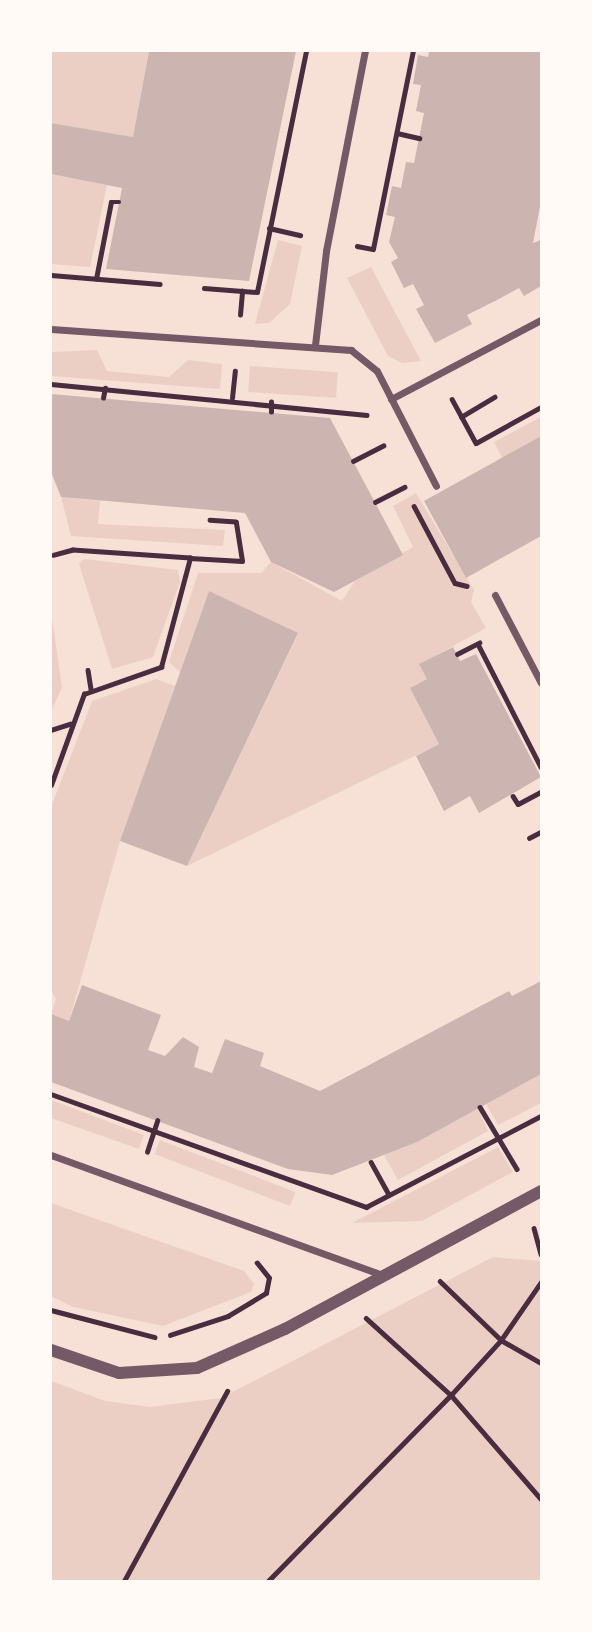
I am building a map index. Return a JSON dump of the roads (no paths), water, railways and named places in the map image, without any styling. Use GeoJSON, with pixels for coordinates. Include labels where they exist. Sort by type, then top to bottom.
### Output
{"type":"FeatureCollection","features":[{"type":"Feature","properties":{"kind":"street"},"geometry":{"type":"LineString","coordinates":[[316,345],[326,251],[365,51]]}},
{"type":"Feature","properties":{"kind":"street"},"geometry":{"type":"LineString","coordinates":[[391,399],[541,320]]}},
{"type":"Feature","properties":{"kind":"street"},"geometry":{"type":"LineString","coordinates":[[51,328],[316,345],[360,354],[391,399],[436,486]]}},
{"type":"Feature","properties":{"kind":"street"},"geometry":{"type":"LineString","coordinates":[[495,595],[541,683]]}},
{"type":"Feature","properties":{"kind":"street"},"geometry":{"type":"LineString","coordinates":[[51,1155],[383,1275]]}},
{"type":"Feature","properties":{"kind":"street"},"geometry":{"type":"LineString","coordinates":[[51,1350],[120,1373],[160,1374],[197,1368],[251,1347],[541,1191]]}}]}
